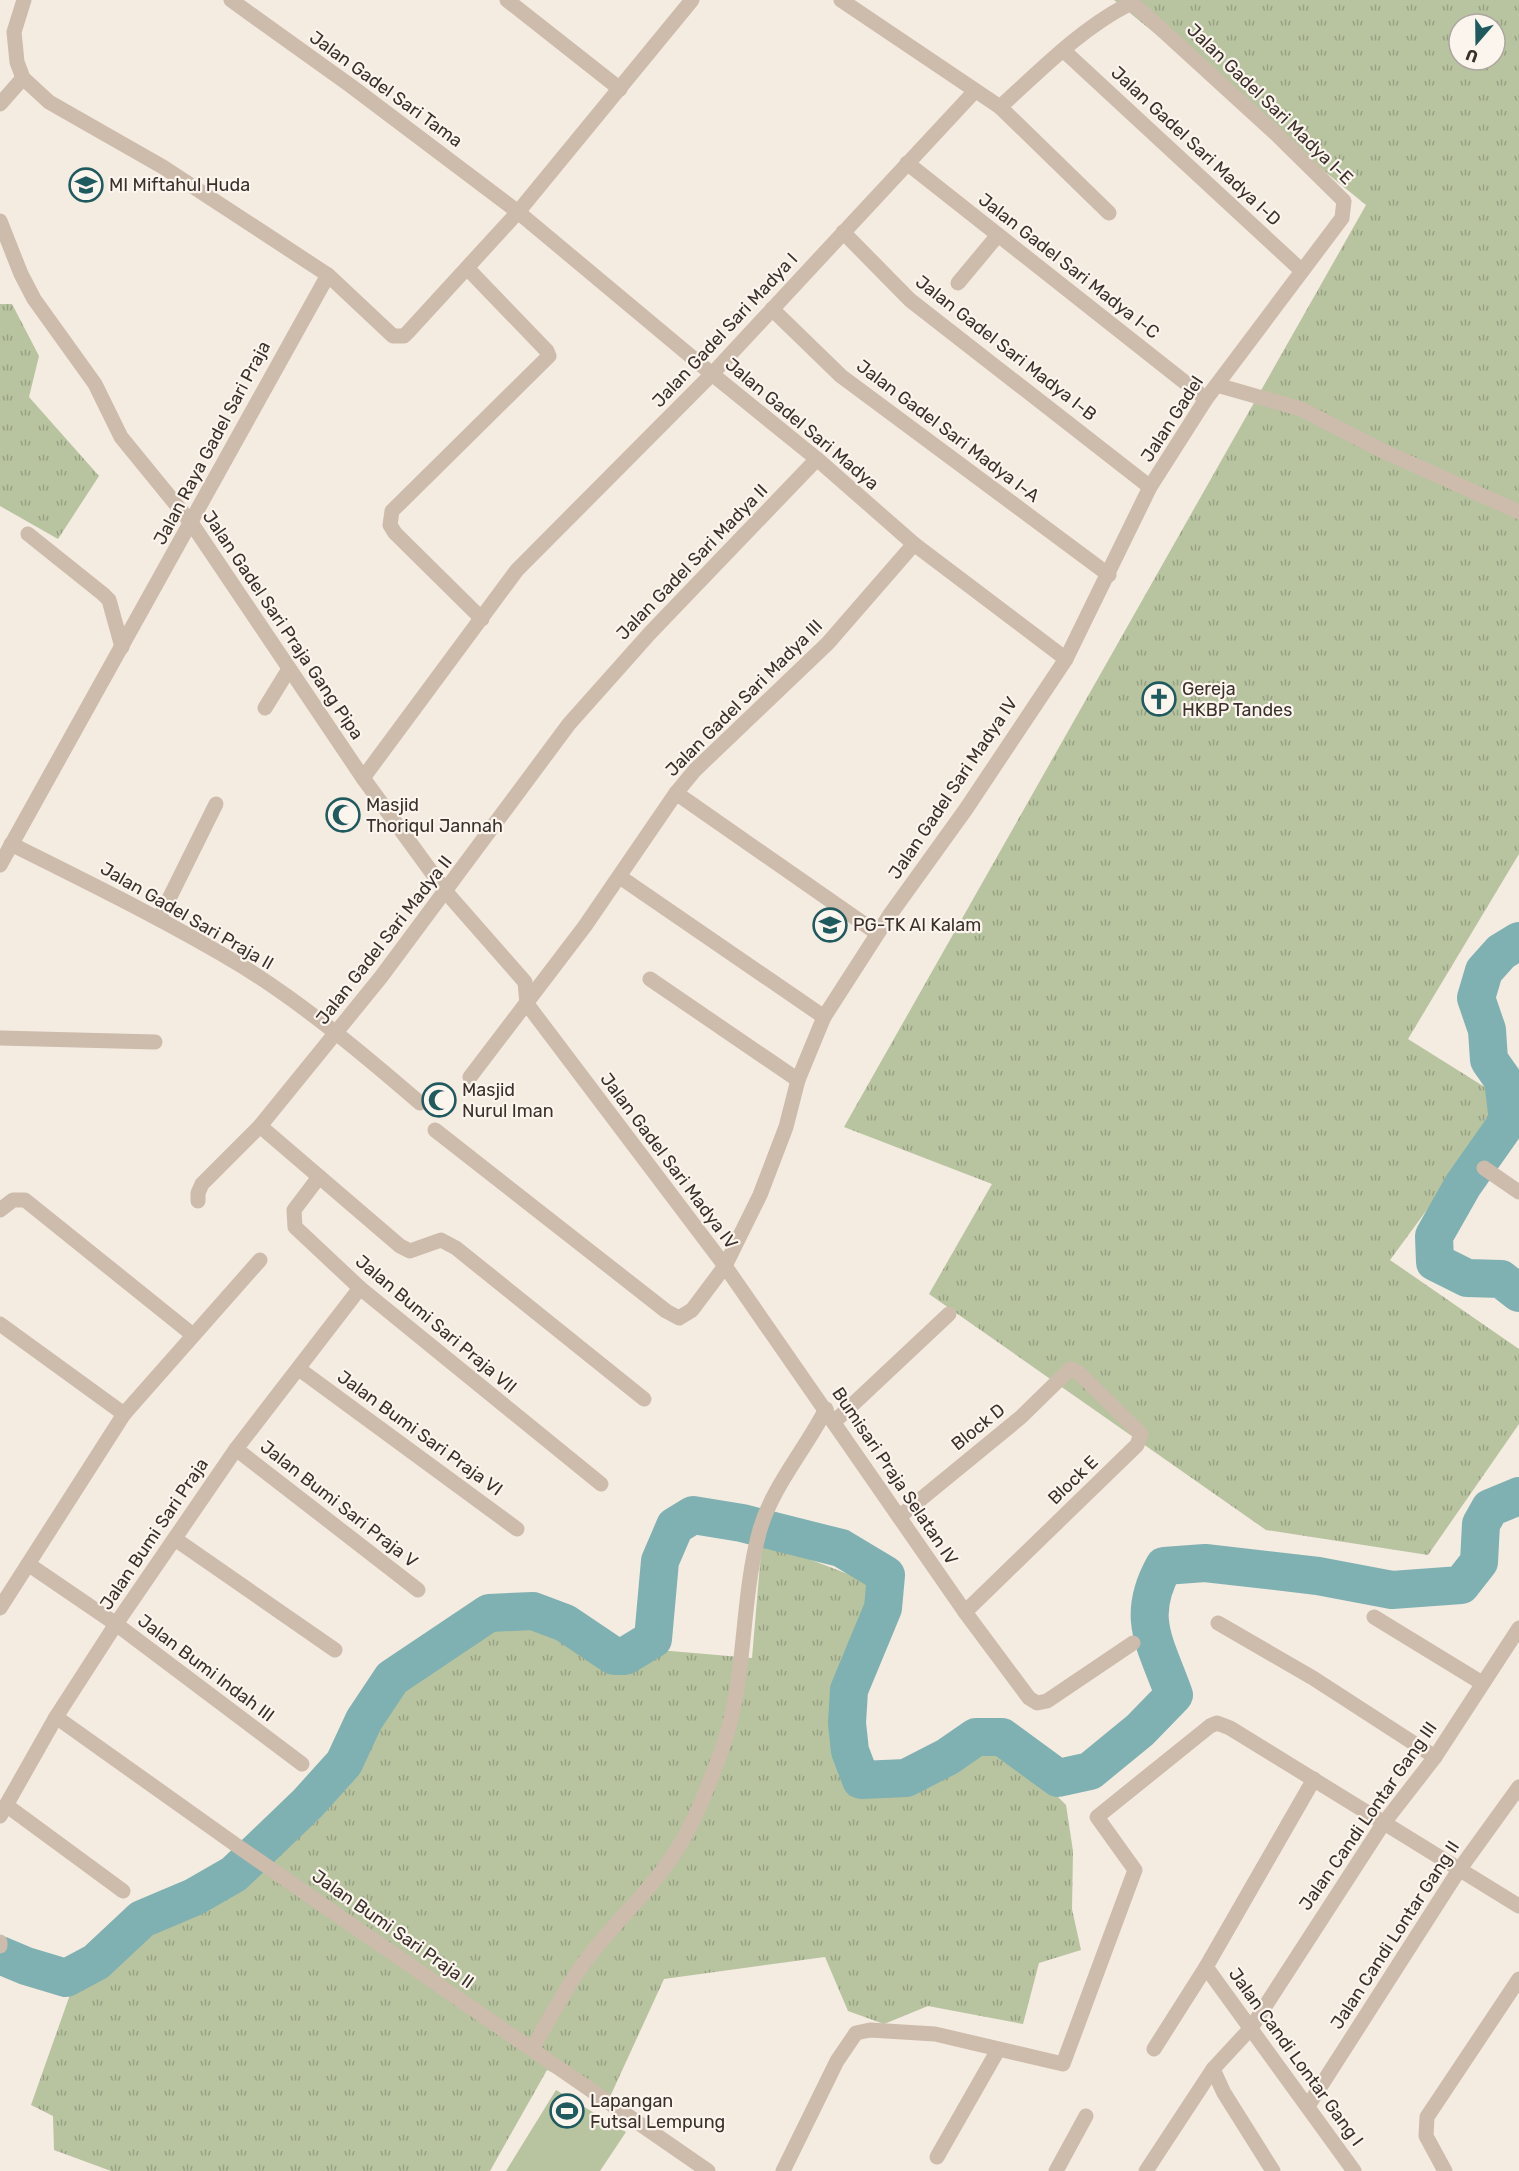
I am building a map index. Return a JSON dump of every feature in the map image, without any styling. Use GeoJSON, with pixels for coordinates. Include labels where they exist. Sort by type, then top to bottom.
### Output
{"type":"FeatureCollection","features":[{"type":"Feature","properties":{"kind":"street"},"geometry":{"type":"LineString","coordinates":[[24,0],[14,32],[16,56],[23,78],[49,102],[164,167],[328,275],[393,336],[399,337],[409,331],[518,212],[692,0]]}},
{"type":"Feature","properties":{"kind":"street","name":"Jalan Gadel Sari Tama"},"geometry":{"type":"LineString","coordinates":[[231,0],[351,86],[518,212]]}},
{"type":"Feature","properties":{"kind":"street"},"geometry":{"type":"LineString","coordinates":[[507,0],[620,89]]}},
{"type":"Feature","properties":{"kind":"street"},"geometry":{"type":"LineString","coordinates":[[841,0],[1000,107],[1109,213]]}},
{"type":"Feature","properties":{"kind":"street","name":"Jalan Gadel Sari Madya I-E"},"geometry":{"type":"LineString","coordinates":[[1063,50],[1129,4],[1137,7],[1276,134],[1344,201],[1342,218]]}},
{"type":"Feature","properties":{"kind":"street"},"geometry":{"type":"LineString","coordinates":[[1000,107],[1063,50]]}},
{"type":"Feature","properties":{"kind":"street","name":"Jalan Gadel Sari Madya I-D"},"geometry":{"type":"LineString","coordinates":[[1063,50],[1302,271]]}},
{"type":"Feature","properties":{"kind":"street"},"geometry":{"type":"LineString","coordinates":[[0,105],[23,78]]}},
{"type":"Feature","properties":{"kind":"street","name":"Jalan Gadel Sari Madya I"},"geometry":{"type":"LineString","coordinates":[[363,778],[517,570],[711,374],[975,91]]}},
{"type":"Feature","properties":{"kind":"street","name":"Jalan Gadel Sari Madya I-C"},"geometry":{"type":"LineString","coordinates":[[907,163],[1206,399]]}},
{"type":"Feature","properties":{"kind":"street","name":"Jalan Gadel Sari Madya"},"geometry":{"type":"LineString","coordinates":[[518,212],[711,374],[818,459],[914,544],[1066,659]]}},
{"type":"Feature","properties":{"kind":"street","name":"Jalan Gadel"},"geometry":{"type":"LineString","coordinates":[[1066,659],[1150,487],[1206,399],[1342,218]]}},
{"type":"Feature","properties":{"kind":"street","name":"Jalan Gadel Sari Praja Gang Pipa"},"geometry":{"type":"LineString","coordinates":[[0,220],[21,274],[34,299],[95,384],[121,437],[192,524],[363,778]]}},
{"type":"Feature","properties":{"kind":"street","name":"Jalan Gadel Sari Madya I-B"},"geometry":{"type":"LineString","coordinates":[[843,232],[910,300],[1150,487]]}},
{"type":"Feature","properties":{"kind":"street"},"geometry":{"type":"LineString","coordinates":[[958,283],[998,235]]}},
{"type":"Feature","properties":{"kind":"street"},"geometry":{"type":"LineString","coordinates":[[468,269],[547,351],[549,356],[392,511],[390,525],[395,533],[482,619]]}},
{"type":"Feature","properties":{"kind":"street","name":"Jalan Raya Gadel Sari Praja"},"geometry":{"type":"LineString","coordinates":[[0,865],[192,524],[257,398],[328,275]]}},
{"type":"Feature","properties":{"kind":"street","name":"Jalan Gadel Sari Madya I-A"},"geometry":{"type":"LineString","coordinates":[[772,309],[841,376],[1109,575]]}},
{"type":"Feature","properties":{"kind":"street"},"geometry":{"type":"LineString","coordinates":[[1217,385],[1301,409],[1383,451],[1519,512]]}},
{"type":"Feature","properties":{"kind":"street","name":"Jalan Gadel Sari Madya II"},"geometry":{"type":"LineString","coordinates":[[198,1201],[202,1184],[260,1126],[337,1032],[446,892],[569,724],[650,633],[818,459]]}},
{"type":"Feature","properties":{"kind":"street"},"geometry":{"type":"LineString","coordinates":[[28,534],[104,594],[108,600],[122,647]]}},
{"type":"Feature","properties":{"kind":"street","name":"Jalan Gadel Sari Madya III"},"geometry":{"type":"LineString","coordinates":[[470,1077],[527,1004],[620,877],[676,793],[741,723],[828,643],[914,544]]}},
{"type":"Feature","properties":{"kind":"street","name":"Jalan Gadel Sari Madya IV"},"geometry":{"type":"LineString","coordinates":[[363,778],[446,892],[525,982],[527,1004],[725,1266],[769,1176],[786,1127],[798,1080],[824,1017],[877,933],[966,808],[1066,659]]}},
{"type":"Feature","properties":{"kind":"street"},"geometry":{"type":"LineString","coordinates":[[265,708],[289,669]]}},
{"type":"Feature","properties":{"kind":"street"},"geometry":{"type":"LineString","coordinates":[[676,793],[877,933]]}},
{"type":"Feature","properties":{"kind":"street"},"geometry":{"type":"LineString","coordinates":[[159,920],[216,804]]}},
{"type":"Feature","properties":{"kind":"street","name":"Jalan Gadel Sari Praja II"},"geometry":{"type":"LineString","coordinates":[[11,844],[159,920],[243,967],[337,1032],[420,1103]]}},
{"type":"Feature","properties":{"kind":"street"},"geometry":{"type":"LineString","coordinates":[[620,877],[824,1017]]}},
{"type":"Feature","properties":{"kind":"street"},"geometry":{"type":"LineString","coordinates":[[650,979],[798,1080]]}},
{"type":"Feature","properties":{"kind":"street"},"geometry":{"type":"LineString","coordinates":[[0,1038],[155,1042]]}},
{"type":"Feature","properties":{"kind":"street"},"geometry":{"type":"LineString","coordinates":[[260,1126],[400,1246],[410,1251],[441,1240],[456,1248],[644,1399]]}},
{"type":"Feature","properties":{"kind":"street"},"geometry":{"type":"LineString","coordinates":[[435,1130],[666,1311],[679,1318],[692,1310],[725,1266]]}},
{"type":"Feature","properties":{"kind":"street"},"geometry":{"type":"LineString","coordinates":[[1484,1168],[1519,1191]]}},
{"type":"Feature","properties":{"kind":"street","name":"Jalan Bumi Sari Praja VII"},"geometry":{"type":"LineString","coordinates":[[319,1177],[294,1210],[295,1227],[360,1288],[601,1484]]}},
{"type":"Feature","properties":{"kind":"street"},"geometry":{"type":"LineString","coordinates":[[0,1210],[13,1200],[25,1200],[193,1335]]}},
{"type":"Feature","properties":{"kind":"street"},"geometry":{"type":"LineString","coordinates":[[2,1601],[124,1414],[260,1260]]}},
{"type":"Feature","properties":{"kind":"street","name":"Bumisari Praja Selatan IV"},"geometry":{"type":"LineString","coordinates":[[725,1266],[964,1612],[1029,1698],[1037,1703],[1047,1701],[1133,1642]]}},
{"type":"Feature","properties":{"kind":"street","name":"Jalan Bumi Sari Praja"},"geometry":{"type":"LineString","coordinates":[[3,1810],[57,1717],[116,1624],[236,1449],[360,1288]]}},
{"type":"Feature","properties":{"kind":"street"},"geometry":{"type":"LineString","coordinates":[[532,2049],[584,1963],[677,1850],[696,1810],[730,1725],[757,1544],[763,1522],[780,1487],[830,1416],[948,1314]]}},
{"type":"Feature","properties":{"kind":"street"},"geometry":{"type":"LineString","coordinates":[[0,1324],[124,1414]]}},
{"type":"Feature","properties":{"kind":"street","name":"Jalan Bumi Sari Praja VI"},"geometry":{"type":"LineString","coordinates":[[299,1369],[517,1529]]}},
{"type":"Feature","properties":{"kind":"street","name":"Block D"},"geometry":{"type":"LineString","coordinates":[[898,1517],[1021,1418],[1070,1369],[1078,1372]]}},
{"type":"Feature","properties":{"kind":"street","name":"Block E"},"geometry":{"type":"LineString","coordinates":[[964,1612],[1141,1439],[1141,1434],[1078,1372]]}},
{"type":"Feature","properties":{"kind":"street","name":"Jalan Bumi Sari Praja V"},"geometry":{"type":"LineString","coordinates":[[236,1449],[417,1590]]}},
{"type":"Feature","properties":{"kind":"street"},"geometry":{"type":"LineString","coordinates":[[175,1539],[335,1650]]}},
{"type":"Feature","properties":{"kind":"street","name":"Jalan Bumi Indah III"},"geometry":{"type":"LineString","coordinates":[[28,1564],[116,1624],[302,1764]]}},
{"type":"Feature","properties":{"kind":"street"},"geometry":{"type":"LineString","coordinates":[[1374,1617],[1482,1683]]}},
{"type":"Feature","properties":{"kind":"street"},"geometry":{"type":"LineString","coordinates":[[1218,1623],[1312,1678],[1435,1757]]}},
{"type":"Feature","properties":{"kind":"street","name":"Jalan Candi Lontar Gang III"},"geometry":{"type":"LineString","coordinates":[[1146,2171],[1213,2070],[1251,2028],[1383,1824],[1435,1757],[1519,1628]]}},
{"type":"Feature","properties":{"kind":"street","name":"Jalan Bumi Sari Praja II"},"geometry":{"type":"LineString","coordinates":[[57,1717],[236,1845],[708,2171]]}},
{"type":"Feature","properties":{"kind":"street"},"geometry":{"type":"LineString","coordinates":[[783,2171],[844,2048],[856,2033],[870,2030],[935,2034],[1063,2064],[1135,1870],[1097,1817],[1204,1730],[1217,1724],[1230,1728],[1519,1906]]}},
{"type":"Feature","properties":{"kind":"street"},"geometry":{"type":"LineString","coordinates":[[1154,2049],[1206,1967],[1314,1779]]}},
{"type":"Feature","properties":{"kind":"street","name":"Jalan Candi Lontar Gang II"},"geometry":{"type":"LineString","coordinates":[[1308,2106],[1459,1870],[1519,1787]]}},
{"type":"Feature","properties":{"kind":"street"},"geometry":{"type":"LineString","coordinates":[[3,1810],[123,1891]]}},
{"type":"Feature","properties":{"kind":"street"},"geometry":{"type":"LineString","coordinates":[[0,1941],[0,1946]]}},
{"type":"Feature","properties":{"kind":"street","name":"Jalan Candi Lontar Gang I"},"geometry":{"type":"LineString","coordinates":[[1206,1967],[1354,2171]]}},
{"type":"Feature","properties":{"kind":"street"},"geometry":{"type":"LineString","coordinates":[[1445,2171],[1426,2136],[1427,2117],[1519,1979]]}},
{"type":"Feature","properties":{"kind":"street"},"geometry":{"type":"LineString","coordinates":[[937,2157],[998,2050]]}},
{"type":"Feature","properties":{"kind":"street"},"geometry":{"type":"LineString","coordinates":[[1213,2070],[1224,2093],[1273,2171]]}},
{"type":"Feature","properties":{"kind":"street"},"geometry":{"type":"LineString","coordinates":[[1056,2171],[1086,2116]]}},
{"type":"Feature","properties":{"kind":"green space"},"geometry":{"type":"Polygon","coordinates":[[[1114,0],[1519,0],[1519,854],[1408,1039],[1507,1101],[1390,1260],[1519,1349],[1519,1424],[1428,1555],[1266,1530],[929,1294],[992,1184],[844,1127],[1366,205],[1114,0]]]}},
{"type":"Feature","properties":{"kind":"green space"},"geometry":{"type":"Polygon","coordinates":[[[0,304],[12,304],[39,356],[29,397],[99,476],[58,539],[0,506],[0,304]]]}},
{"type":"Feature","properties":{"kind":"green space"},"geometry":{"type":"Polygon","coordinates":[[[762,1541],[866,1581],[872,1605],[843,1669],[836,1729],[839,1776],[862,1791],[894,1791],[942,1771],[984,1743],[1010,1749],[1066,1805],[1073,1851],[1072,1909],[1081,1950],[1039,1963],[1023,2024],[928,2006],[884,2024],[848,2011],[825,1957],[664,1979],[609,2099],[547,2070],[490,2171],[111,2171],[54,2150],[53,2116],[31,2105],[72,1989],[86,1981],[143,1933],[204,1912],[258,1876],[347,1774],[399,1689],[418,1669],[494,1622],[550,1629],[597,1661],[623,1668],[659,1650],[752,1658],[762,1541]]]}},
{"type":"Feature","properties":{"kind":"green space","name":"Lapangan Futsal Lempung"},"geometry":{"type":"Polygon","coordinates":[[[556,2090],[626,2132],[600,2171],[506,2171],[556,2090]]]}},
{"type":"Feature","properties":{"kind":"waterway"},"geometry":{"type":"LineString","coordinates":[[1519,941],[1501,952],[1484,971],[1476,998],[1487,1030],[1489,1060],[1503,1080],[1508,1121],[1463,1185],[1434,1236],[1435,1262],[1467,1278],[1501,1279],[1519,1293]]}},
{"type":"Feature","properties":{"kind":"waterway"},"geometry":{"type":"LineString","coordinates":[[0,1955],[26,1966],[66,1978],[96,1962],[142,1919],[194,1897],[234,1874],[307,1804],[344,1763],[364,1720],[392,1678],[489,1613],[533,1611],[565,1623],[614,1656],[625,1656],[653,1639],[660,1561],[675,1526],[693,1515],[742,1523],[841,1548],[886,1575],[883,1608],[849,1690],[847,1723],[850,1751],[861,1780],[906,1778],[947,1757],[976,1737],[1002,1737],[1058,1778],[1090,1771],[1140,1730],[1174,1695],[1151,1631],[1151,1601],[1155,1584],[1164,1566],[1205,1563],[1318,1576],[1392,1590],[1461,1585],[1479,1562],[1481,1524],[1490,1508],[1519,1496]]}},
{"type":"Feature","properties":{"kind":"place","name":"MI Miftahul Huda"},"geometry":{"type":"Point","coordinates":[86,185]}},
{"type":"Feature","properties":{"kind":"place","name":"Gereja HKBP Tandes"},"geometry":{"type":"Point","coordinates":[1159,699]}},
{"type":"Feature","properties":{"kind":"place","name":"Masjid Thoriqul Jannah"},"geometry":{"type":"Point","coordinates":[343,815]}},
{"type":"Feature","properties":{"kind":"place","name":"PG-TK Al Kalam"},"geometry":{"type":"Point","coordinates":[830,925]}},
{"type":"Feature","properties":{"kind":"place","name":"Masjid Nurul Iman"},"geometry":{"type":"Point","coordinates":[439,1100]}},
{"type":"Feature","properties":{"kind":"place","name":"Lapangan Futsal Lempung"},"geometry":{"type":"Point","coordinates":[567,2111]}}]}
